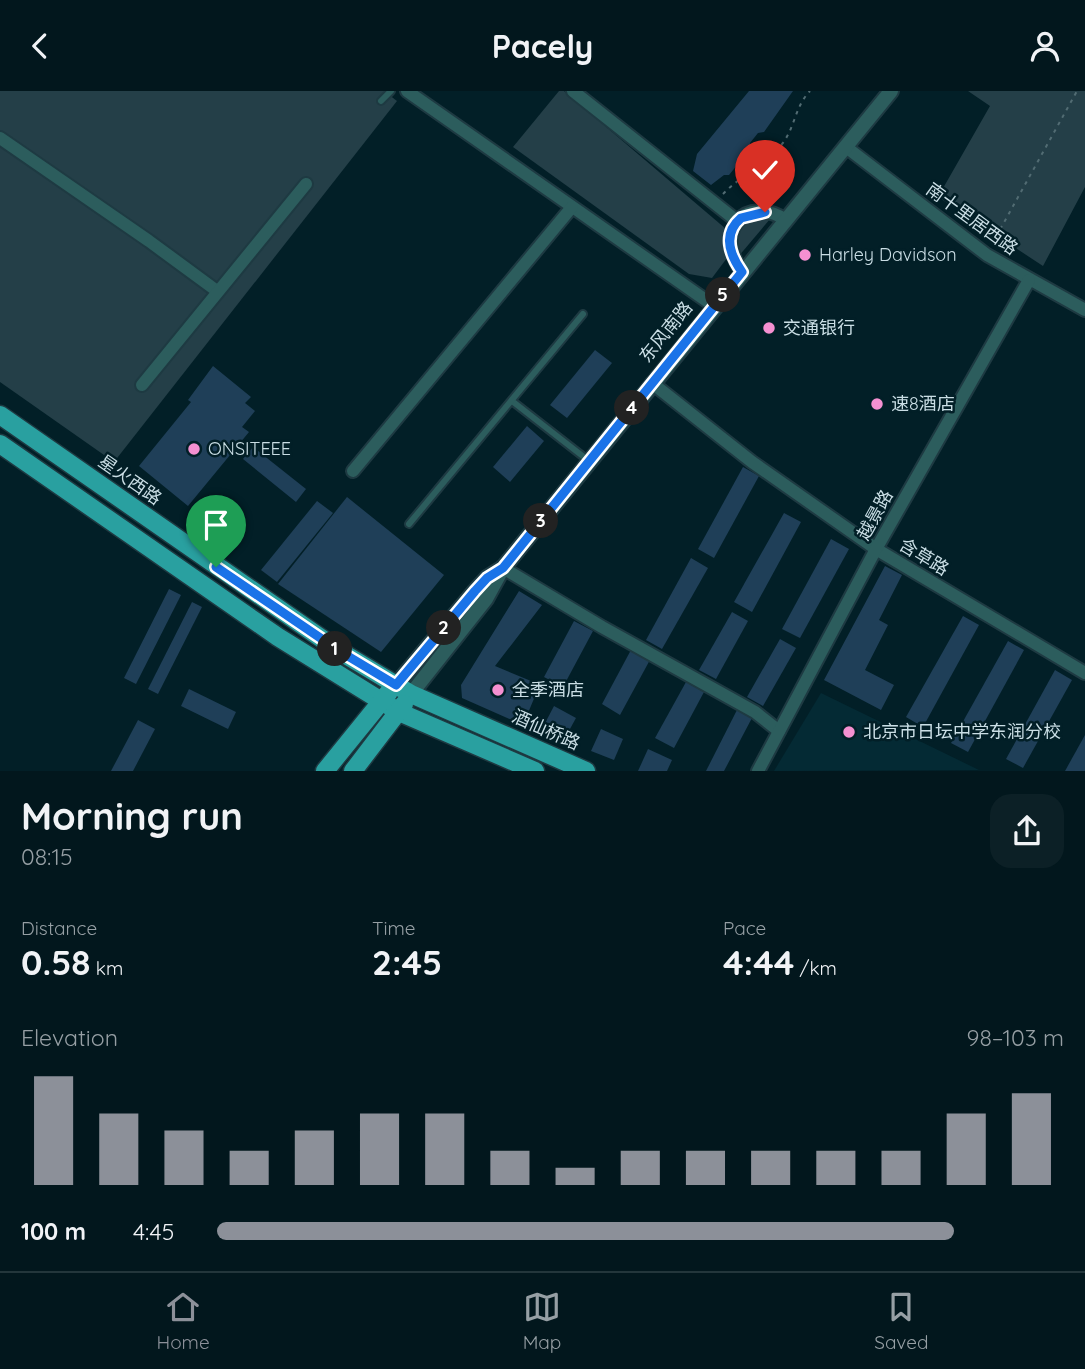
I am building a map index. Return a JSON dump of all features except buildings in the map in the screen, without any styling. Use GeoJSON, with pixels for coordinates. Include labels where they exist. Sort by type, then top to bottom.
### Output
{"type":"FeatureCollection","features":[{"type":"Feature","properties":{"kind":"main road","name":"星火西路"},"geometry":{"type":"LineString","coordinates":[[0,415],[288,618],[404,689]]}},
{"type":"Feature","properties":{"kind":"main road"},"geometry":{"type":"LineString","coordinates":[[0,444],[278,637],[399,712],[535,771]]}},
{"type":"Feature","properties":{"kind":"main road","name":"东风南路"},"geometry":{"type":"LineString","coordinates":[[326,771],[381,699],[404,689]]}},
{"type":"Feature","properties":{"kind":"main road","name":"东风南路"},"geometry":{"type":"LineString","coordinates":[[353,771],[399,712],[404,689]]}},
{"type":"Feature","properties":{"kind":"main road","name":"酒仙桥路"},"geometry":{"type":"LineString","coordinates":[[404,689],[586,771]]}},
{"type":"Feature","properties":{"kind":"street"},"geometry":{"type":"LineString","coordinates":[[407,91],[714,306]]}},
{"type":"Feature","properties":{"kind":"street"},"geometry":{"type":"LineString","coordinates":[[573,91],[737,221]]}},
{"type":"Feature","properties":{"kind":"street","name":"东风南路"},"geometry":{"type":"LineString","coordinates":[[404,689],[486,599],[503,568],[891,91]]}},
{"type":"Feature","properties":{"kind":"street"},"geometry":{"type":"LineString","coordinates":[[0,138],[217,291]]}},
{"type":"Feature","properties":{"kind":"street","name":"南十里居西路"},"geometry":{"type":"LineString","coordinates":[[846,147],[987,255],[1085,310]]}},
{"type":"Feature","properties":{"kind":"street"},"geometry":{"type":"LineString","coordinates":[[142,386],[306,184]]}},
{"type":"Feature","properties":{"kind":"street"},"geometry":{"type":"LineString","coordinates":[[353,471],[572,207]]}},
{"type":"Feature","properties":{"kind":"street"},"geometry":{"type":"LineString","coordinates":[[742,272],[732,257],[729,246],[729,239],[737,221],[746,215],[765,212],[774,212],[786,219]]}},
{"type":"Feature","properties":{"kind":"street","name":"越景路"},"geometry":{"type":"LineString","coordinates":[[758,771],[876,549],[1029,280]]}},
{"type":"Feature","properties":{"kind":"street","name":"含草路"},"geometry":{"type":"LineString","coordinates":[[652,383],[752,462],[876,549],[1085,673]]}},
{"type":"Feature","properties":{"kind":"street"},"geometry":{"type":"LineString","coordinates":[[503,568],[602,627],[755,712],[779,731]]}},
{"type":"Feature","properties":{"kind":"lane"},"geometry":{"type":"LineString","coordinates":[[381,101],[391,91]]}},
{"type":"Feature","properties":{"kind":"lane"},"geometry":{"type":"LineString","coordinates":[[409,523],[583,314]]}},
{"type":"Feature","properties":{"kind":"lane"},"geometry":{"type":"LineString","coordinates":[[512,401],[589,461]]}},
{"type":"Feature","properties":{"kind":"path"},"geometry":{"type":"LineString","coordinates":[[714,203],[781,146],[789,135],[798,107],[810,91]]}},
{"type":"Feature","properties":{"kind":"path"},"geometry":{"type":"LineString","coordinates":[[987,255],[1077,91]]}},
{"type":"Feature","properties":{"kind":"shaded area"},"geometry":{"type":"Polygon","coordinates":[[[0,91],[384,91],[397,101],[114,462],[0,382],[0,91]]]}},
{"type":"Feature","properties":{"kind":"shaded area"},"geometry":{"type":"Polygon","coordinates":[[[559,91],[564,91],[726,229],[727,258],[712,278],[689,274],[513,147],[559,91]]]}},
{"type":"Feature","properties":{"kind":"shaded area"},"geometry":{"type":"Polygon","coordinates":[[[968,91],[1085,91],[1085,187],[1043,266],[938,197],[990,106],[968,91]]]}},
{"type":"Feature","properties":{"kind":"shaded area"},"geometry":{"type":"Polygon","coordinates":[[[755,218],[770,219],[738,257],[737,244],[741,229],[755,218]]]}},
{"type":"Feature","properties":{"kind":"shaded area","name":"北京市日坛中学东润分校"},"geometry":{"type":"Polygon","coordinates":[[[821,693],[979,770],[774,771],[821,693]]]}},
{"type":"Feature","properties":{"kind":"place","name":"Harley Davidson"},"geometry":{"type":"Point","coordinates":[805,255]}},
{"type":"Feature","properties":{"kind":"place","name":"交通银行"},"geometry":{"type":"Point","coordinates":[769,328]}},
{"type":"Feature","properties":{"kind":"place","name":"速8酒店"},"geometry":{"type":"Point","coordinates":[877,404]}},
{"type":"Feature","properties":{"kind":"place","name":"ONSITEEE"},"geometry":{"type":"Point","coordinates":[194,449]}},
{"type":"Feature","properties":{"kind":"place","name":"全季酒店"},"geometry":{"type":"Point","coordinates":[498,690]}},
{"type":"Feature","properties":{"kind":"place","name":"北京市日坛中学东润分校"},"geometry":{"type":"Point","coordinates":[849,732]}},
{"type":"Feature","properties":{"kind":"route"},"geometry":{"type":"LineString","coordinates":[[216,567],[288,618],[396,685],[475,591],[487,578],[503,568],[742,272],[732,257],[729,246],[731,233],[741,218],[765,212]]}}]}
